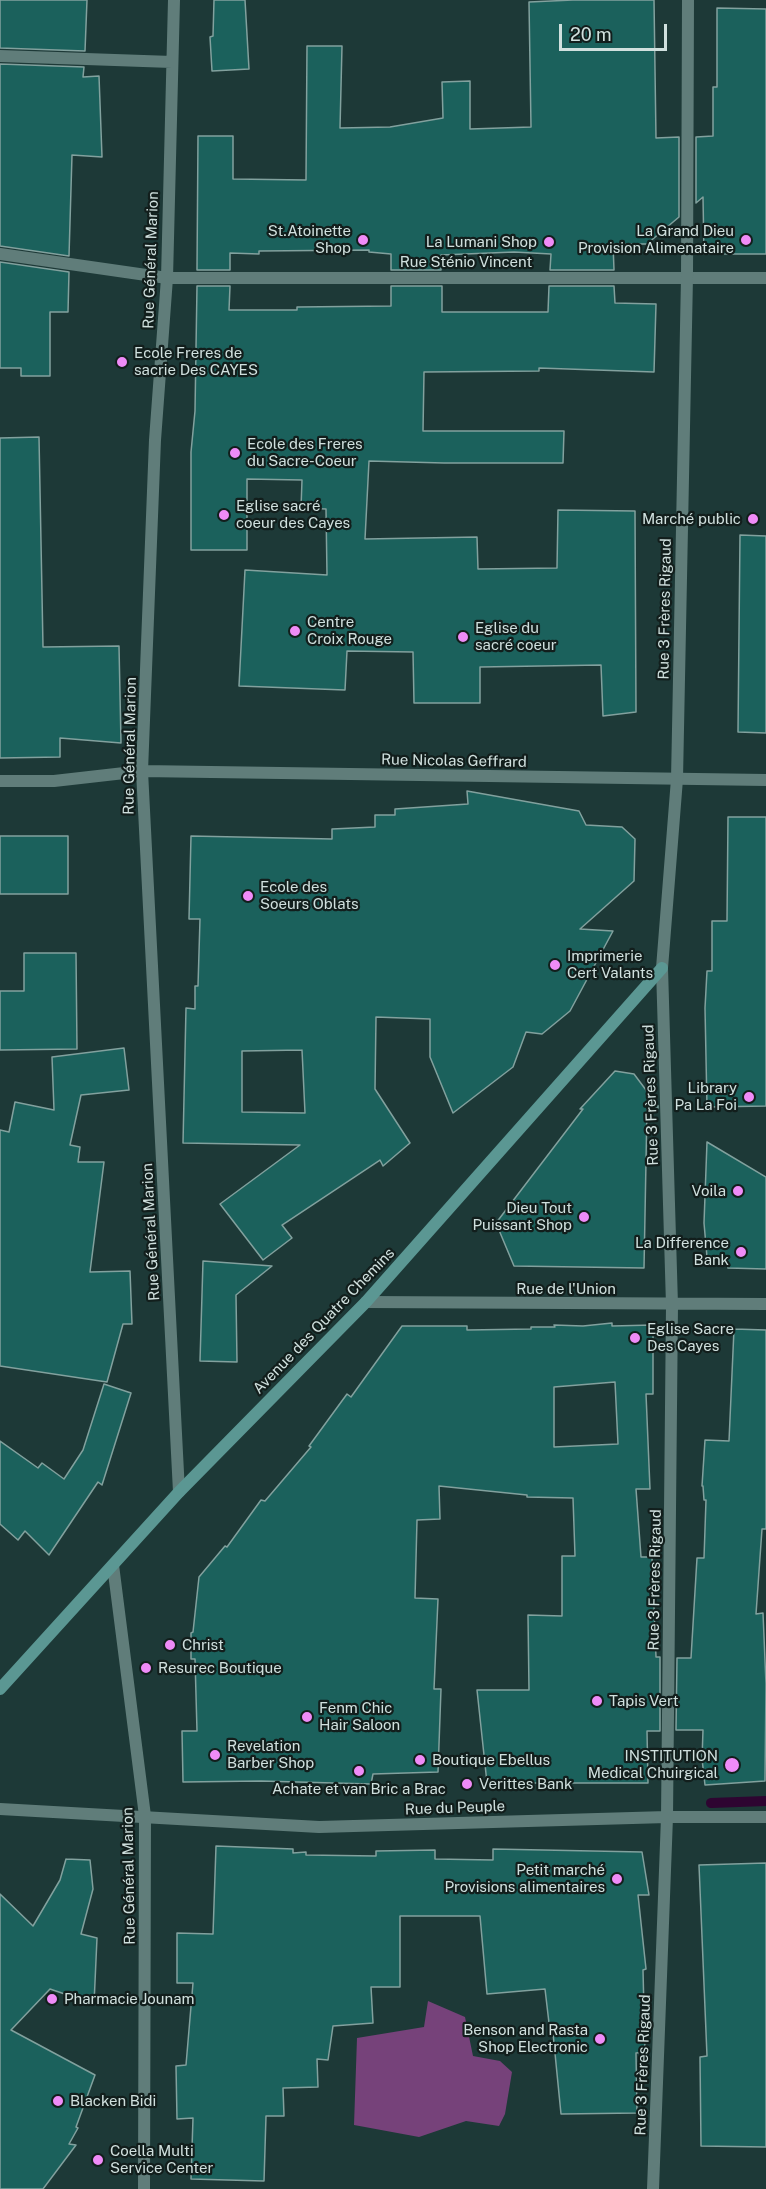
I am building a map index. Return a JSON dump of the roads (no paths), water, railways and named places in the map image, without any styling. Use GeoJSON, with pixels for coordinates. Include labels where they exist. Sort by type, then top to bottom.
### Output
{"type":"FeatureCollection","features":[{"type":"Feature","properties":{"kind":"main road","name":"Avenue des Quatre Chemins"},"geometry":{"type":"LineString","coordinates":[[0,1689],[179,1492],[366,1302],[662,969]]}},
{"type":"Feature","properties":{"kind":"street","name":"Rue Général Marion"},"geometry":{"type":"LineString","coordinates":[[174,0],[167,278],[155,440],[142,771],[179,1492]]}},
{"type":"Feature","properties":{"kind":"street","name":"Rue 3 Frères Rigaud"},"geometry":{"type":"LineString","coordinates":[[653,2189],[667,1817],[672,1305],[662,969],[677,779],[687,278],[688,0]]}},
{"type":"Feature","properties":{"kind":"street"},"geometry":{"type":"LineString","coordinates":[[0,56],[172,62]]}},
{"type":"Feature","properties":{"kind":"street","name":"Rue Sténio Vincent"},"geometry":{"type":"LineString","coordinates":[[0,254],[167,278],[766,278]]}},
{"type":"Feature","properties":{"kind":"street","name":"Rue Nicolas Geffrard"},"geometry":{"type":"LineString","coordinates":[[0,781],[54,781],[142,771],[766,780]]}},
{"type":"Feature","properties":{"kind":"street","name":"Rue de l'Union"},"geometry":{"type":"LineString","coordinates":[[366,1302],[766,1304]]}},
{"type":"Feature","properties":{"kind":"street","name":"Rue Général Marion"},"geometry":{"type":"LineString","coordinates":[[113,1565],[145,1816],[144,2189]]}},
{"type":"Feature","properties":{"kind":"street","name":"Rue du Peuple"},"geometry":{"type":"LineString","coordinates":[[0,1809],[320,1827],[667,1817],[766,1817]]}},
{"type":"Feature","properties":{"kind":"waterway"},"geometry":{"type":"LineString","coordinates":[[711,1803],[766,1801]]}},
{"type":"Feature","properties":{"kind":"place","name":"St.Atoinette Shop"},"geometry":{"type":"Point","coordinates":[363,240]}},
{"type":"Feature","properties":{"kind":"place","name":"La Grand Dieu Provision Alimenataire"},"geometry":{"type":"Point","coordinates":[746,240]}},
{"type":"Feature","properties":{"kind":"place","name":"La Lumani Shop"},"geometry":{"type":"Point","coordinates":[549,242]}},
{"type":"Feature","properties":{"kind":"place","name":"Ecole Freres de sacrie Des CAYES"},"geometry":{"type":"Point","coordinates":[122,362]}},
{"type":"Feature","properties":{"kind":"place","name":"Ecole des Freres du Sacre-Coeur"},"geometry":{"type":"Point","coordinates":[235,453]}},
{"type":"Feature","properties":{"kind":"place","name":"Eglise sacré coeur des Cayes"},"geometry":{"type":"Point","coordinates":[224,515]}},
{"type":"Feature","properties":{"kind":"place","name":"Marché public"},"geometry":{"type":"Point","coordinates":[753,519]}},
{"type":"Feature","properties":{"kind":"place","name":"Centre Croix Rouge"},"geometry":{"type":"Point","coordinates":[295,631]}},
{"type":"Feature","properties":{"kind":"place","name":"Eglise du sacré coeur"},"geometry":{"type":"Point","coordinates":[463,637]}},
{"type":"Feature","properties":{"kind":"place","name":"Ecole des Soeurs Oblats"},"geometry":{"type":"Point","coordinates":[248,896]}},
{"type":"Feature","properties":{"kind":"place","name":"Imprimerie Cert Valants"},"geometry":{"type":"Point","coordinates":[555,965]}},
{"type":"Feature","properties":{"kind":"place","name":"Library Pa La Foi"},"geometry":{"type":"Point","coordinates":[749,1097]}},
{"type":"Feature","properties":{"kind":"place","name":"Voila"},"geometry":{"type":"Point","coordinates":[738,1191]}},
{"type":"Feature","properties":{"kind":"place","name":"Dieu Tout Puissant Shop"},"geometry":{"type":"Point","coordinates":[584,1217]}},
{"type":"Feature","properties":{"kind":"place","name":"La Difference Bank"},"geometry":{"type":"Point","coordinates":[741,1252]}},
{"type":"Feature","properties":{"kind":"place","name":"Eglise Sacre Des Cayes"},"geometry":{"type":"Point","coordinates":[635,1338]}},
{"type":"Feature","properties":{"kind":"place","name":"Christ"},"geometry":{"type":"Point","coordinates":[170,1645]}},
{"type":"Feature","properties":{"kind":"place","name":"Resurec Boutique"},"geometry":{"type":"Point","coordinates":[146,1668]}},
{"type":"Feature","properties":{"kind":"place","name":"Tapis Vert"},"geometry":{"type":"Point","coordinates":[597,1701]}},
{"type":"Feature","properties":{"kind":"place","name":"Fenm Chic Hair Saloon"},"geometry":{"type":"Point","coordinates":[307,1717]}},
{"type":"Feature","properties":{"kind":"place","name":"Revelation Barber Shop"},"geometry":{"type":"Point","coordinates":[215,1755]}},
{"type":"Feature","properties":{"kind":"place","name":"Boutique Ebellus"},"geometry":{"type":"Point","coordinates":[420,1760]}},
{"type":"Feature","properties":{"kind":"place","name":"INSTITUTION Medical Chuirgical"},"geometry":{"type":"Point","coordinates":[732,1765]}},
{"type":"Feature","properties":{"kind":"place","name":"Achate et van Bric a Brac"},"geometry":{"type":"Point","coordinates":[359,1771]}},
{"type":"Feature","properties":{"kind":"place","name":"Verittes Bank"},"geometry":{"type":"Point","coordinates":[467,1784]}},
{"type":"Feature","properties":{"kind":"place","name":"Petit marché Provisions alimentaires"},"geometry":{"type":"Point","coordinates":[617,1879]}},
{"type":"Feature","properties":{"kind":"place","name":"Pharmacie Jounam"},"geometry":{"type":"Point","coordinates":[52,1999]}},
{"type":"Feature","properties":{"kind":"place","name":"Benson and Rasta Shop Electronic"},"geometry":{"type":"Point","coordinates":[600,2039]}},
{"type":"Feature","properties":{"kind":"place","name":"Blacken Bidi"},"geometry":{"type":"Point","coordinates":[58,2101]}},
{"type":"Feature","properties":{"kind":"place","name":"Coella Multi Service Center"},"geometry":{"type":"Point","coordinates":[98,2160]}}]}
